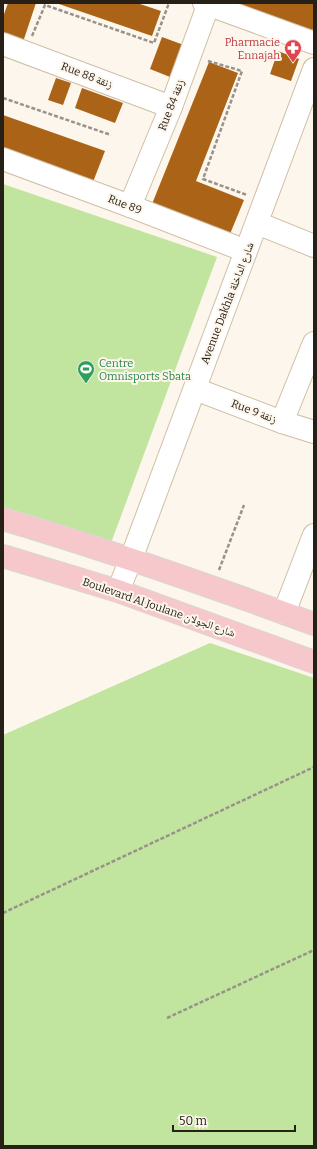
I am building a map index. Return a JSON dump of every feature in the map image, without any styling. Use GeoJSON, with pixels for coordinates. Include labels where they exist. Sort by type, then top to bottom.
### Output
{"type":"FeatureCollection","features":[{"type":"Feature","properties":{"kind":"main road"},"geometry":{"type":"LineString","coordinates":[[3,555],[9,521],[212,587],[314,624]]}},
{"type":"Feature","properties":{"kind":"main road","name":"Boulevard Al Joulane شارع الجولان"},"geometry":{"type":"LineString","coordinates":[[3,555],[118,591],[314,662]]}},
{"type":"Feature","properties":{"kind":"street"},"geometry":{"type":"LineString","coordinates":[[207,4],[314,43]]}},
{"type":"Feature","properties":{"kind":"street","name":"Rue 84 زنقة"},"geometry":{"type":"LineString","coordinates":[[130,206],[171,107],[207,4]]}},
{"type":"Feature","properties":{"kind":"street","name":"Rue 88 زنقة"},"geometry":{"type":"LineString","coordinates":[[3,44],[171,107]]}},
{"type":"Feature","properties":{"kind":"street","name":"Avenue Dakhla شارع الداخلة"},"geometry":{"type":"LineString","coordinates":[[118,591],[131,560],[314,69]]}},
{"type":"Feature","properties":{"kind":"street","name":"Rue 89"},"geometry":{"type":"LineString","coordinates":[[3,159],[246,251]]}},
{"type":"Feature","properties":{"kind":"street"},"geometry":{"type":"LineString","coordinates":[[256,223],[314,246]]}},
{"type":"Feature","properties":{"kind":"street"},"geometry":{"type":"LineString","coordinates":[[282,422],[314,344]]}},
{"type":"Feature","properties":{"kind":"street","name":"Rue 9 زنقة"},"geometry":{"type":"LineString","coordinates":[[194,389],[282,422],[314,432]]}},
{"type":"Feature","properties":{"kind":"street"},"geometry":{"type":"LineString","coordinates":[[284,613],[314,535]]}},
{"type":"Feature","properties":{"kind":"path"},"geometry":{"type":"LineString","coordinates":[[26,52],[45,5],[154,43],[169,3]]}},
{"type":"Feature","properties":{"kind":"path"},"geometry":{"type":"LineString","coordinates":[[190,55],[242,72],[203,179],[264,201]]}},
{"type":"Feature","properties":{"kind":"path"},"geometry":{"type":"LineString","coordinates":[[3,98],[111,135]]}},
{"type":"Feature","properties":{"kind":"path"},"geometry":{"type":"LineString","coordinates":[[212,587],[244,504]]}},
{"type":"Feature","properties":{"kind":"path"},"geometry":{"type":"LineString","coordinates":[[3,913],[314,767]]}},
{"type":"Feature","properties":{"kind":"path"},"geometry":{"type":"LineString","coordinates":[[167,1018],[314,950]]}},
{"type":"Feature","properties":{"kind":"green space","name":"Centre Omnisports Sbata"},"geometry":{"type":"Polygon","coordinates":[[[3,184],[217,257],[111,543],[3,510],[3,184]]]}},
{"type":"Feature","properties":{"kind":"green space"},"geometry":{"type":"Polygon","coordinates":[[[210,643],[314,678],[314,1146],[3,1146],[3,735],[210,643]]]}},
{"type":"Feature","properties":{"kind":"building"},"geometry":{"type":"Polygon","coordinates":[[[8,3],[36,3],[21,48],[3,43],[3,17],[8,3]]]}},
{"type":"Feature","properties":{"kind":"building"},"geometry":{"type":"Polygon","coordinates":[[[56,3],[137,3],[161,11],[152,36],[56,3]]]}},
{"type":"Feature","properties":{"kind":"building"},"geometry":{"type":"Polygon","coordinates":[[[227,3],[314,3],[314,25],[311,35],[227,3]]]}},
{"type":"Feature","properties":{"kind":"building"},"geometry":{"type":"Polygon","coordinates":[[[162,37],[192,48],[180,81],[150,69],[162,37]]]}},
{"type":"Feature","properties":{"kind":"building"},"geometry":{"type":"Polygon","coordinates":[[[278,51],[299,59],[291,81],[270,74],[278,51]]]}},
{"type":"Feature","properties":{"kind":"building"},"geometry":{"type":"Polygon","coordinates":[[[209,62],[238,73],[196,181],[244,200],[230,234],[152,204],[209,62]]]}},
{"type":"Feature","properties":{"kind":"building"},"geometry":{"type":"Polygon","coordinates":[[[56,78],[71,83],[63,105],[48,100],[56,78]]]}},
{"type":"Feature","properties":{"kind":"building"},"geometry":{"type":"Polygon","coordinates":[[[82,88],[123,103],[115,123],[75,108],[82,88]]]}},
{"type":"Feature","properties":{"kind":"building"},"geometry":{"type":"Polygon","coordinates":[[[3,115],[105,151],[93,182],[3,150],[3,115]]]}},
{"type":"Feature","properties":{"kind":"place","name":"Pharmacie Ennajah"},"geometry":{"type":"Point","coordinates":[293,63]}},
{"type":"Feature","properties":{"kind":"place","name":"Centre Omnisports Sbata"},"geometry":{"type":"Point","coordinates":[86,384]}}]}
